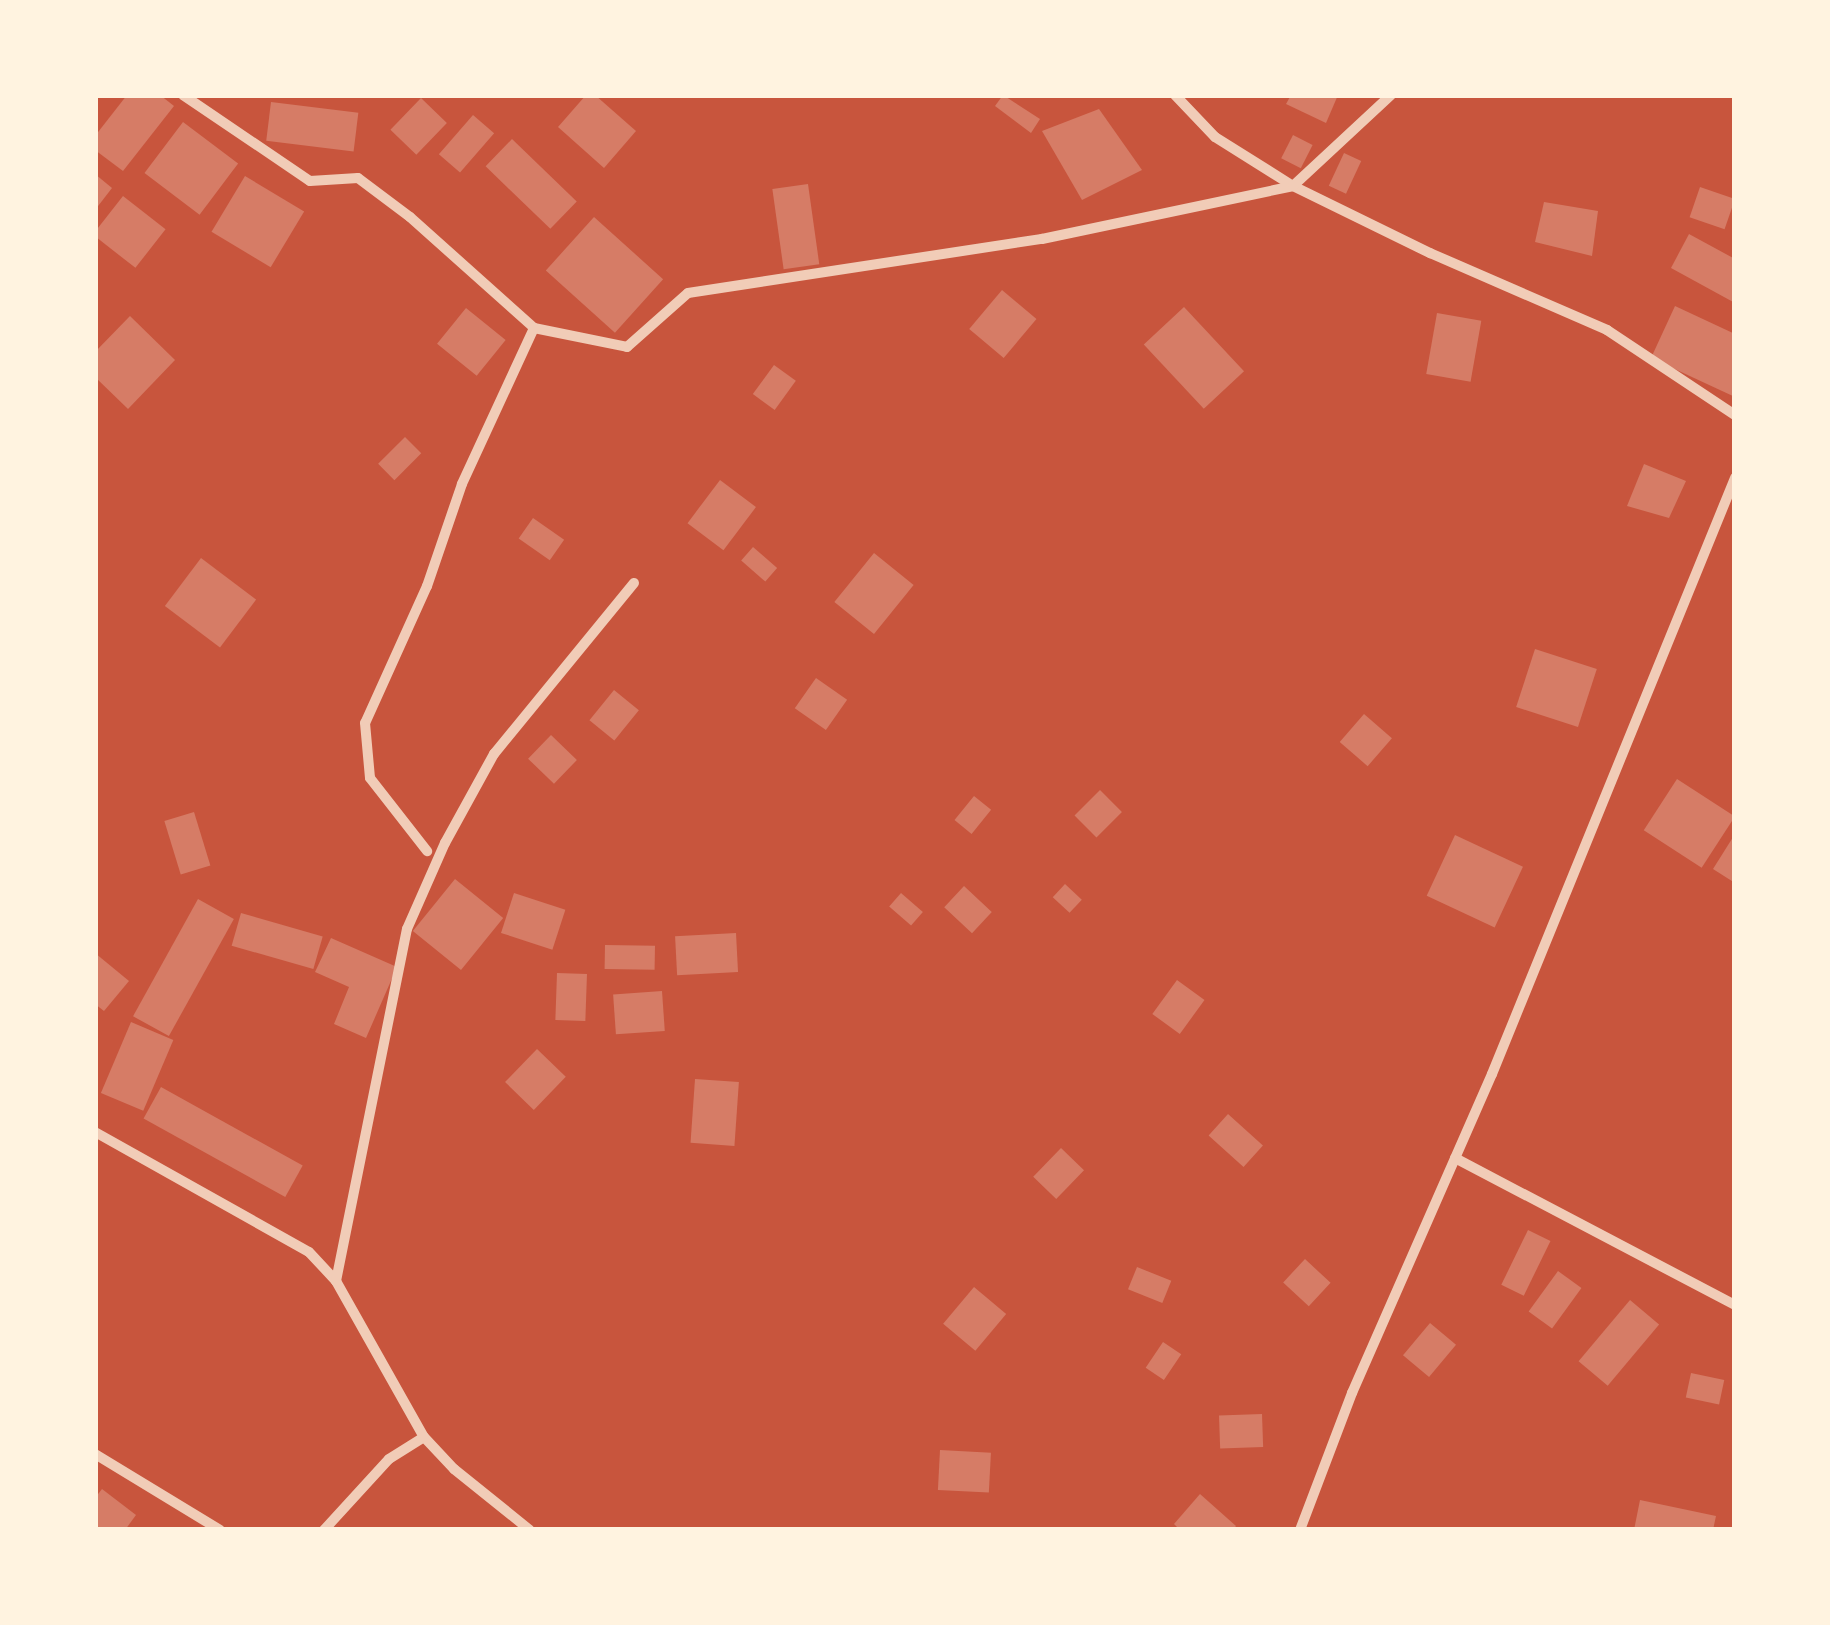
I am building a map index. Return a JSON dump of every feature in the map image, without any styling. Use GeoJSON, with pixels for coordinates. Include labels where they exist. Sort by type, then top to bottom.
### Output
{"type":"FeatureCollection","features":[{"type":"Feature","properties":{"kind":"street"},"geometry":{"type":"LineString","coordinates":[[183,95],[310,181],[358,178],[410,218],[534,328],[627,347],[688,292],[1042,239],[1293,186],[1390,95]]}},
{"type":"Feature","properties":{"kind":"street"},"geometry":{"type":"LineString","coordinates":[[1175,95],[1216,137],[1293,186],[1430,253],[1607,330],[1735,415]]}},
{"type":"Feature","properties":{"kind":"street"},"geometry":{"type":"LineString","coordinates":[[427,851],[370,778],[365,723],[427,586],[462,484],[534,328]]}},
{"type":"Feature","properties":{"kind":"street"},"geometry":{"type":"LineString","coordinates":[[1300,1530],[1404,1266],[1455,1158],[1735,478]]}},
{"type":"Feature","properties":{"kind":"street"},"geometry":{"type":"LineString","coordinates":[[336,1282],[407,929],[444,844],[494,754],[634,583]]}},
{"type":"Feature","properties":{"kind":"street"},"geometry":{"type":"LineString","coordinates":[[95,1132],[286,1236],[336,1282],[424,1437],[454,1469],[530,1530]]}},
{"type":"Feature","properties":{"kind":"street"},"geometry":{"type":"LineString","coordinates":[[1455,1158],[1735,1305]]}},
{"type":"Feature","properties":{"kind":"street"},"geometry":{"type":"LineString","coordinates":[[324,1530],[389,1459],[424,1437]]}},
{"type":"Feature","properties":{"kind":"street"},"geometry":{"type":"LineString","coordinates":[[95,1454],[220,1530]]}},
{"type":"Feature","properties":{"kind":"building"},"geometry":{"type":"Polygon","coordinates":[[[127,95],[160,95],[174,106],[123,171],[95,150],[95,136],[127,95]]]}},
{"type":"Feature","properties":{"kind":"building"},"geometry":{"type":"Polygon","coordinates":[[[586,95],[595,95],[636,131],[604,168],[558,127],[586,95]]]}},
{"type":"Feature","properties":{"kind":"building"},"geometry":{"type":"Polygon","coordinates":[[[1003,95],[1040,119],[1031,133],[995,106],[1003,95]]]}},
{"type":"Feature","properties":{"kind":"building"},"geometry":{"type":"Polygon","coordinates":[[[1291,95],[1338,95],[1326,123],[1286,104],[1291,95]]]}},
{"type":"Feature","properties":{"kind":"building"},"geometry":{"type":"Polygon","coordinates":[[[421,98],[447,123],[416,155],[390,130],[421,98]]]}},
{"type":"Feature","properties":{"kind":"building"},"geometry":{"type":"Polygon","coordinates":[[[271,102],[358,113],[354,151],[266,141],[271,102]]]}},
{"type":"Feature","properties":{"kind":"building"},"geometry":{"type":"Polygon","coordinates":[[[1099,109],[1142,170],[1082,200],[1042,131],[1099,109]]]}},
{"type":"Feature","properties":{"kind":"building"},"geometry":{"type":"Polygon","coordinates":[[[473,115],[494,133],[460,173],[439,154],[473,115]]]}},
{"type":"Feature","properties":{"kind":"building"},"geometry":{"type":"Polygon","coordinates":[[[183,122],[238,164],[200,215],[144,173],[183,122]]]}},
{"type":"Feature","properties":{"kind":"building"},"geometry":{"type":"Polygon","coordinates":[[[1293,135],[1313,145],[1301,168],[1281,158],[1293,135]]]}},
{"type":"Feature","properties":{"kind":"building"},"geometry":{"type":"Polygon","coordinates":[[[512,139],[577,202],[550,229],[486,166],[512,139]]]}},
{"type":"Feature","properties":{"kind":"building"},"geometry":{"type":"Polygon","coordinates":[[[1344,153],[1361,161],[1346,194],[1329,186],[1344,153]]]}},
{"type":"Feature","properties":{"kind":"building"},"geometry":{"type":"Polygon","coordinates":[[[95,174],[112,188],[95,210],[95,174]]]}},
{"type":"Feature","properties":{"kind":"building"},"geometry":{"type":"Polygon","coordinates":[[[245,176],[304,212],[271,267],[212,232],[245,176]]]}},
{"type":"Feature","properties":{"kind":"building"},"geometry":{"type":"Polygon","coordinates":[[[808,184],[819,264],[784,269],[772,189],[808,184]]]}},
{"type":"Feature","properties":{"kind":"building"},"geometry":{"type":"Polygon","coordinates":[[[1700,187],[1735,199],[1725,229],[1690,217],[1700,187]]]}},
{"type":"Feature","properties":{"kind":"building"},"geometry":{"type":"Polygon","coordinates":[[[123,196],[166,229],[135,268],[95,236],[123,196]]]}},
{"type":"Feature","properties":{"kind":"building"},"geometry":{"type":"Polygon","coordinates":[[[1544,202],[1598,211],[1592,256],[1535,242],[1544,202]]]}},
{"type":"Feature","properties":{"kind":"building"},"geometry":{"type":"Polygon","coordinates":[[[594,217],[663,279],[615,333],[546,271],[594,217]]]}},
{"type":"Feature","properties":{"kind":"building"},"geometry":{"type":"Polygon","coordinates":[[[1689,234],[1735,259],[1735,303],[1671,268],[1689,234]]]}},
{"type":"Feature","properties":{"kind":"building"},"geometry":{"type":"Polygon","coordinates":[[[1002,290],[1036,319],[1004,358],[969,329],[1002,290]]]}},
{"type":"Feature","properties":{"kind":"building"},"geometry":{"type":"Polygon","coordinates":[[[1675,306],[1735,334],[1735,397],[1651,358],[1675,306]]]}},
{"type":"Feature","properties":{"kind":"building"},"geometry":{"type":"Polygon","coordinates":[[[1184,307],[1244,371],[1204,409],[1144,345],[1184,307]]]}},
{"type":"Feature","properties":{"kind":"building"},"geometry":{"type":"Polygon","coordinates":[[[466,308],[506,340],[477,376],[437,344],[466,308]]]}},
{"type":"Feature","properties":{"kind":"building"},"geometry":{"type":"Polygon","coordinates":[[[1437,313],[1481,321],[1471,382],[1426,374],[1437,313]]]}},
{"type":"Feature","properties":{"kind":"building"},"geometry":{"type":"Polygon","coordinates":[[[130,316],[175,360],[128,409],[95,377],[95,352],[130,316]]]}},
{"type":"Feature","properties":{"kind":"building"},"geometry":{"type":"Polygon","coordinates":[[[774,365],[796,381],[775,410],[753,394],[774,365]]]}},
{"type":"Feature","properties":{"kind":"building"},"geometry":{"type":"Polygon","coordinates":[[[405,437],[421,453],[394,480],[378,464],[405,437]]]}},
{"type":"Feature","properties":{"kind":"building"},"geometry":{"type":"Polygon","coordinates":[[[1644,464],[1686,481],[1669,518],[1627,506],[1644,464]]]}},
{"type":"Feature","properties":{"kind":"building"},"geometry":{"type":"Polygon","coordinates":[[[720,480],[756,507],[723,550],[688,523],[720,480]]]}},
{"type":"Feature","properties":{"kind":"building"},"geometry":{"type":"Polygon","coordinates":[[[533,518],[564,540],[550,560],[519,538],[533,518]]]}},
{"type":"Feature","properties":{"kind":"building"},"geometry":{"type":"Polygon","coordinates":[[[753,547],[777,568],[765,582],[741,561],[753,547]]]}},
{"type":"Feature","properties":{"kind":"building"},"geometry":{"type":"Polygon","coordinates":[[[874,553],[914,585],[874,634],[834,602],[874,553]]]}},
{"type":"Feature","properties":{"kind":"building"},"geometry":{"type":"Polygon","coordinates":[[[201,558],[256,600],[220,647],[165,606],[201,558]]]}},
{"type":"Feature","properties":{"kind":"building"},"geometry":{"type":"Polygon","coordinates":[[[1535,649],[1597,669],[1578,727],[1516,707],[1535,649]]]}},
{"type":"Feature","properties":{"kind":"building"},"geometry":{"type":"Polygon","coordinates":[[[816,678],[847,700],[826,730],[795,708],[816,678]]]}},
{"type":"Feature","properties":{"kind":"building"},"geometry":{"type":"Polygon","coordinates":[[[614,690],[639,710],[614,740],[589,720],[614,690]]]}},
{"type":"Feature","properties":{"kind":"building"},"geometry":{"type":"Polygon","coordinates":[[[1364,714],[1392,738],[1368,766],[1340,742],[1364,714]]]}},
{"type":"Feature","properties":{"kind":"building"},"geometry":{"type":"Polygon","coordinates":[[[551,735],[577,760],[554,784],[528,759],[551,735]]]}},
{"type":"Feature","properties":{"kind":"building"},"geometry":{"type":"Polygon","coordinates":[[[1677,779],[1735,817],[1702,868],[1644,830],[1677,779]]]}},
{"type":"Feature","properties":{"kind":"building"},"geometry":{"type":"Polygon","coordinates":[[[1100,790],[1122,812],[1096,837],[1075,815],[1100,790]]]}},
{"type":"Feature","properties":{"kind":"building"},"geometry":{"type":"Polygon","coordinates":[[[974,796],[991,810],[972,834],[954,820],[974,796]]]}},
{"type":"Feature","properties":{"kind":"building"},"geometry":{"type":"Polygon","coordinates":[[[194,812],[210,866],[181,875],[164,821],[194,812]]]}},
{"type":"Feature","properties":{"kind":"building"},"geometry":{"type":"Polygon","coordinates":[[[1735,834],[1735,883],[1713,869],[1735,834]]]}},
{"type":"Feature","properties":{"kind":"building"},"geometry":{"type":"Polygon","coordinates":[[[1455,835],[1523,867],[1495,927],[1427,896],[1455,835]]]}},
{"type":"Feature","properties":{"kind":"building"},"geometry":{"type":"Polygon","coordinates":[[[455,879],[503,918],[461,970],[413,931],[455,879]]]}},
{"type":"Feature","properties":{"kind":"building"},"geometry":{"type":"Polygon","coordinates":[[[1065,884],[1082,900],[1070,913],[1053,897],[1065,884]]]}},
{"type":"Feature","properties":{"kind":"building"},"geometry":{"type":"Polygon","coordinates":[[[964,886],[992,912],[972,933],[944,907],[964,886]]]}},
{"type":"Feature","properties":{"kind":"building"},"geometry":{"type":"Polygon","coordinates":[[[514,893],[565,910],[552,950],[501,933],[514,893]]]}},
{"type":"Feature","properties":{"kind":"building"},"geometry":{"type":"Polygon","coordinates":[[[901,893],[923,912],[911,926],[889,907],[901,893]]]}},
{"type":"Feature","properties":{"kind":"building"},"geometry":{"type":"Polygon","coordinates":[[[198,899],[234,919],[169,1036],[133,1016],[198,899]]]}},
{"type":"Feature","properties":{"kind":"building"},"geometry":{"type":"Polygon","coordinates":[[[241,913],[323,936],[313,969],[232,946],[241,913]]]}},
{"type":"Feature","properties":{"kind":"building"},"geometry":{"type":"Polygon","coordinates":[[[736,933],[738,972],[677,975],[675,936],[736,933]]]}},
{"type":"Feature","properties":{"kind":"building"},"geometry":{"type":"Polygon","coordinates":[[[331,938],[397,967],[366,1038],[334,1024],[349,987],[315,972],[331,938]]]}},
{"type":"Feature","properties":{"kind":"building"},"geometry":{"type":"Polygon","coordinates":[[[605,945],[655,946],[655,970],[605,969],[605,945]]]}},
{"type":"Feature","properties":{"kind":"building"},"geometry":{"type":"Polygon","coordinates":[[[95,953],[129,981],[104,1011],[95,1004],[95,953]]]}},
{"type":"Feature","properties":{"kind":"building"},"geometry":{"type":"Polygon","coordinates":[[[557,973],[587,974],[585,1021],[555,1020],[557,973]]]}},
{"type":"Feature","properties":{"kind":"building"},"geometry":{"type":"Polygon","coordinates":[[[1177,980],[1205,1000],[1180,1034],[1152,1014],[1177,980]]]}},
{"type":"Feature","properties":{"kind":"building"},"geometry":{"type":"Polygon","coordinates":[[[662,991],[665,1031],[616,1034],[613,994],[662,991]]]}},
{"type":"Feature","properties":{"kind":"building"},"geometry":{"type":"Polygon","coordinates":[[[131,1022],[173,1040],[143,1111],[101,1093],[131,1022]]]}},
{"type":"Feature","properties":{"kind":"building"},"geometry":{"type":"Polygon","coordinates":[[[537,1049],[566,1077],[534,1110],[505,1082],[537,1049]]]}},
{"type":"Feature","properties":{"kind":"building"},"geometry":{"type":"Polygon","coordinates":[[[695,1079],[739,1082],[734,1146],[691,1143],[695,1079]]]}},
{"type":"Feature","properties":{"kind":"building"},"geometry":{"type":"Polygon","coordinates":[[[161,1087],[303,1166],[285,1197],[144,1118],[161,1087]]]}},
{"type":"Feature","properties":{"kind":"building"},"geometry":{"type":"Polygon","coordinates":[[[1228,1114],[1263,1145],[1244,1167],[1209,1136],[1228,1114]]]}},
{"type":"Feature","properties":{"kind":"building"},"geometry":{"type":"Polygon","coordinates":[[[1061,1148],[1084,1170],[1056,1199],[1033,1177],[1061,1148]]]}},
{"type":"Feature","properties":{"kind":"building"},"geometry":{"type":"Polygon","coordinates":[[[1528,1230],[1550,1241],[1524,1296],[1501,1285],[1528,1230]]]}},
{"type":"Feature","properties":{"kind":"building"},"geometry":{"type":"Polygon","coordinates":[[[1305,1259],[1331,1283],[1309,1306],[1283,1282],[1305,1259]]]}},
{"type":"Feature","properties":{"kind":"building"},"geometry":{"type":"Polygon","coordinates":[[[1137,1267],[1171,1281],[1162,1303],[1128,1289],[1137,1267]]]}},
{"type":"Feature","properties":{"kind":"building"},"geometry":{"type":"Polygon","coordinates":[[[1558,1271],[1581,1288],[1552,1328],[1529,1311],[1558,1271]]]}},
{"type":"Feature","properties":{"kind":"building"},"geometry":{"type":"Polygon","coordinates":[[[974,1287],[1006,1314],[975,1351],[943,1324],[974,1287]]]}},
{"type":"Feature","properties":{"kind":"building"},"geometry":{"type":"Polygon","coordinates":[[[1630,1300],[1659,1324],[1608,1386],[1579,1361],[1630,1300]]]}},
{"type":"Feature","properties":{"kind":"building"},"geometry":{"type":"Polygon","coordinates":[[[1430,1323],[1456,1345],[1429,1377],[1403,1355],[1430,1323]]]}},
{"type":"Feature","properties":{"kind":"building"},"geometry":{"type":"Polygon","coordinates":[[[1163,1342],[1181,1354],[1164,1380],[1146,1368],[1163,1342]]]}},
{"type":"Feature","properties":{"kind":"building"},"geometry":{"type":"Polygon","coordinates":[[[1691,1373],[1724,1380],[1719,1405],[1686,1397],[1691,1373]]]}},
{"type":"Feature","properties":{"kind":"building"},"geometry":{"type":"Polygon","coordinates":[[[1262,1414],[1263,1447],[1220,1448],[1219,1416],[1262,1414]]]}},
{"type":"Feature","properties":{"kind":"building"},"geometry":{"type":"Polygon","coordinates":[[[940,1450],[991,1453],[989,1493],[938,1490],[940,1450]]]}},
{"type":"Feature","properties":{"kind":"building"},"geometry":{"type":"Polygon","coordinates":[[[102,1489],[136,1515],[125,1530],[101,1530],[95,1525],[95,1498],[102,1489]]]}},
{"type":"Feature","properties":{"kind":"building"},"geometry":{"type":"Polygon","coordinates":[[[1200,1494],[1236,1526],[1233,1530],[1180,1530],[1174,1524],[1200,1494]]]}},
{"type":"Feature","properties":{"kind":"building"},"geometry":{"type":"Polygon","coordinates":[[[1640,1500],[1716,1516],[1713,1530],[1634,1530],[1640,1500]]]}}]}
